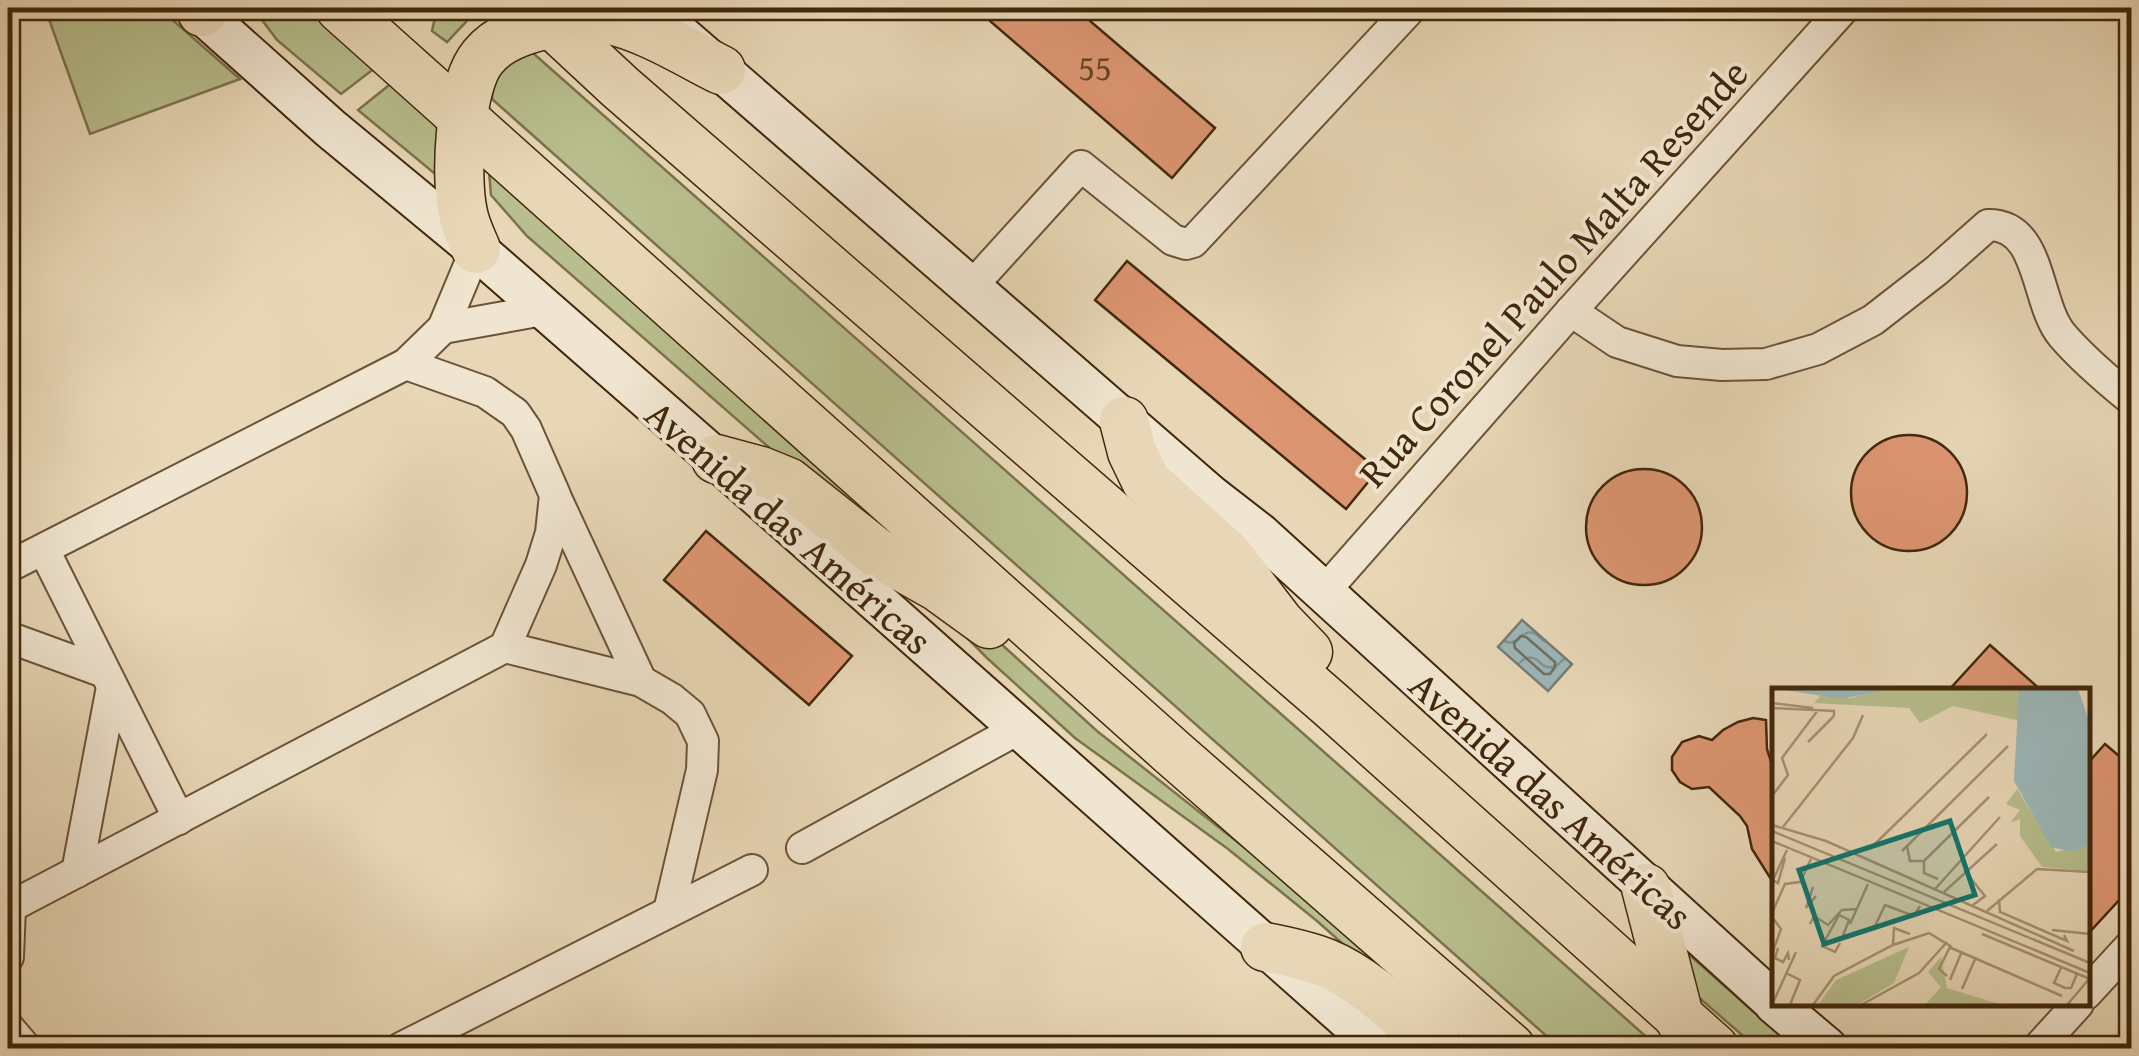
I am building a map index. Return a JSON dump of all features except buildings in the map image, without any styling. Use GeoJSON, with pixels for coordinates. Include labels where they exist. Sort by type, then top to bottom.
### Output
{"type":"FeatureCollection","features":[{"type":"Feature","properties":{"kind":"highway"},"geometry":{"type":"LineString","coordinates":[[340,8],[1174,753],[1511,1048]]}},
{"type":"Feature","properties":{"kind":"highway"},"geometry":{"type":"LineString","coordinates":[[476,249],[462,213],[458,166],[469,82],[482,58],[494,46],[544,16],[610,20],[721,70]]}},
{"type":"Feature","properties":{"kind":"highway","name":"Avenida das Américas"},"geometry":{"type":"LineString","coordinates":[[544,16],[635,100],[1330,704],[1693,1038]]}},
{"type":"Feature","properties":{"kind":"highway"},"geometry":{"type":"LineString","coordinates":[[1124,421],[1132,452],[1146,480],[1228,555],[1280,623],[1318,662],[1326,675],[1330,704]]}},
{"type":"Feature","properties":{"kind":"highway"},"geometry":{"type":"LineString","coordinates":[[716,460],[788,482],[876,552],[976,613],[1104,724],[1134,741],[1174,753]]}},
{"type":"Feature","properties":{"kind":"highway"},"geometry":{"type":"LineString","coordinates":[[1646,888],[1693,1038]]}},
{"type":"Feature","properties":{"kind":"highway"},"geometry":{"type":"LineString","coordinates":[[1266,947],[1331,965],[1389,1005],[1438,1048]]}},
{"type":"Feature","properties":{"kind":"main road","name":"Avenida das Américas"},"geometry":{"type":"LineString","coordinates":[[649,8],[1124,421],[1260,534],[1772,1000]]}},
{"type":"Feature","properties":{"kind":"main road","name":"Avenida das Américas"},"geometry":{"type":"LineString","coordinates":[[199,9],[1380,1048]]}},
{"type":"Feature","properties":{"kind":"main road","name":"Avenida das Américas"},"geometry":{"type":"LineString","coordinates":[[1778,1006],[1827,1048]]}},
{"type":"Feature","properties":{"kind":"street"},"geometry":{"type":"LineString","coordinates":[[971,287],[1080,166],[1173,240],[1193,242],[1411,8]]}},
{"type":"Feature","properties":{"kind":"street","name":"Rua Coronel Paulo Malta Resende"},"geometry":{"type":"LineString","coordinates":[[1323,593],[1844,8]]}},
{"type":"Feature","properties":{"kind":"street"},"geometry":{"type":"LineString","coordinates":[[1571,311],[1617,342],[1676,361],[1766,364],[1818,348],[1873,320],[1988,225],[1998,225],[2020,236],[2060,334],[2132,400]]}},
{"type":"Feature","properties":{"kind":"street"},"geometry":{"type":"LineString","coordinates":[[8,567],[406,364],[442,328],[476,249]]}},
{"type":"Feature","properties":{"kind":"street"},"geometry":{"type":"LineString","coordinates":[[442,328],[543,310]]}},
{"type":"Feature","properties":{"kind":"street"},"geometry":{"type":"LineString","coordinates":[[406,364],[485,392],[515,413],[540,458],[641,682]]}},
{"type":"Feature","properties":{"kind":"street"},"geometry":{"type":"LineString","coordinates":[[8,957],[9,908],[505,647],[541,566],[551,532],[554,495]]}},
{"type":"Feature","properties":{"kind":"street"},"geometry":{"type":"LineString","coordinates":[[44,550],[179,819]]}},
{"type":"Feature","properties":{"kind":"street"},"geometry":{"type":"LineString","coordinates":[[8,637],[108,679]]}},
{"type":"Feature","properties":{"kind":"street"},"geometry":{"type":"LineString","coordinates":[[505,647],[641,682],[690,714],[703,741],[702,770],[669,910]]}},
{"type":"Feature","properties":{"kind":"street"},"geometry":{"type":"LineString","coordinates":[[77,872],[108,679]]}},
{"type":"Feature","properties":{"kind":"street"},"geometry":{"type":"LineString","coordinates":[[802,848],[1018,729]]}},
{"type":"Feature","properties":{"kind":"street"},"geometry":{"type":"LineString","coordinates":[[401,1048],[752,870]]}},
{"type":"Feature","properties":{"kind":"street"},"geometry":{"type":"LineString","coordinates":[[2089,991],[2132,944]]}},
{"type":"Feature","properties":{"kind":"street"},"geometry":{"type":"LineString","coordinates":[[2038,1048],[2076,1006]]}},
{"type":"Feature","properties":{"kind":"street"},"geometry":{"type":"LineString","coordinates":[[8,1027],[26,1048]]}},
{"type":"Feature","properties":{"kind":"green space"},"geometry":{"type":"Polygon","coordinates":[[[45,8],[159,8],[240,79],[90,134],[45,8]]]}},
{"type":"Feature","properties":{"kind":"green space"},"geometry":{"type":"Polygon","coordinates":[[[253,8],[308,8],[375,68],[341,94],[277,40],[253,8]]]}},
{"type":"Feature","properties":{"kind":"green space"},"geometry":{"type":"Polygon","coordinates":[[[437,8],[479,8],[447,42],[432,31],[437,8]]]}},
{"type":"Feature","properties":{"kind":"green space"},"geometry":{"type":"Polygon","coordinates":[[[525,46],[1659,1048],[1560,1048],[492,99],[498,75],[525,46]]]}},
{"type":"Feature","properties":{"kind":"green space"},"geometry":{"type":"Polygon","coordinates":[[[393,82],[437,123],[446,183],[358,110],[393,82]]]}},
{"type":"Feature","properties":{"kind":"green space"},"geometry":{"type":"Polygon","coordinates":[[[489,171],[958,585],[844,513],[527,236],[491,195],[489,171]]]}},
{"type":"Feature","properties":{"kind":"green space"},"geometry":{"type":"Polygon","coordinates":[[[918,588],[978,623],[1097,731],[1327,913],[1481,1048],[1460,1048],[1317,921],[1228,849],[1075,738],[918,588]]]}},
{"type":"Feature","properties":{"kind":"green space"},"geometry":{"type":"Polygon","coordinates":[[[1684,950],[1784,1039],[1773,1048],[1757,1048],[1696,995],[1684,950]]]}},
{"type":"Feature","properties":{"kind":"water"},"geometry":{"type":"Polygon","coordinates":[[[1522,620],[1572,664],[1548,691],[1498,647],[1522,620]]]}}]}
